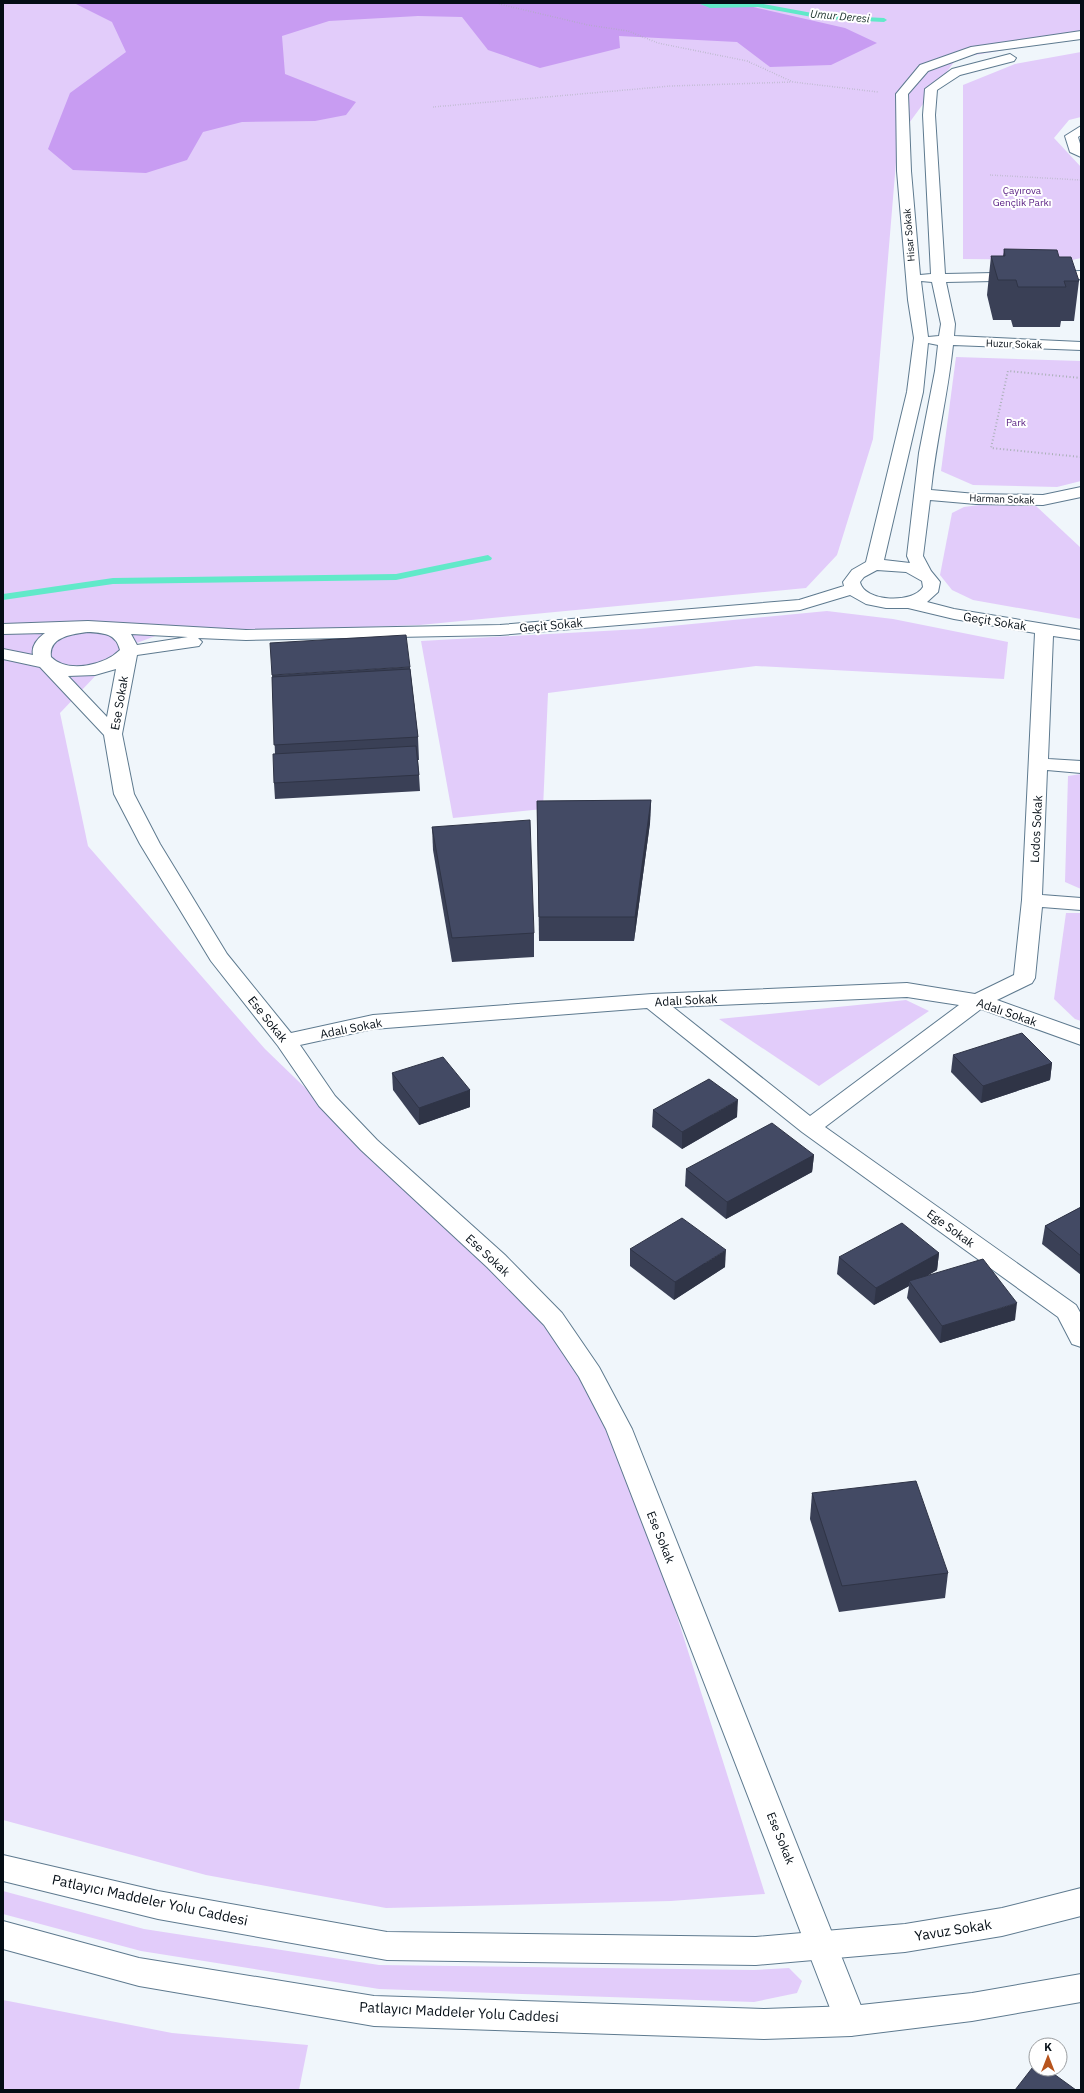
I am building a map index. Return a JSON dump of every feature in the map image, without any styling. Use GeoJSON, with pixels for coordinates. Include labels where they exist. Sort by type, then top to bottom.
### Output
{"type":"FeatureCollection","features":[{"type":"Feature","properties":{"kind":"street"},"geometry":{"type":"LineString","coordinates":[[902,94],[924,68],[975,50],[1081,36]]}},
{"type":"Feature","properties":{"kind":"street"},"geometry":{"type":"LineString","coordinates":[[924,574],[906,566],[874,565],[858,571],[852,577],[851,583],[853,589],[860,596],[870,600],[896,605],[909,603],[928,595],[932,588],[932,582],[924,574],[915,556],[927,453],[947,342],[948,324],[938,277],[929,114],[931,89],[956,72],[1039,51],[1081,46]]}},
{"type":"Feature","properties":{"kind":"street","name":"Hisar Sokak"},"geometry":{"type":"LineString","coordinates":[[874,565],[914,392],[921,338],[913,279],[904,171],[902,94]]}},
{"type":"Feature","properties":{"kind":"street"},"geometry":{"type":"LineString","coordinates":[[1081,130],[1071,136],[1075,149],[1081,152]]}},
{"type":"Feature","properties":{"kind":"street"},"geometry":{"type":"LineString","coordinates":[[913,279],[938,277],[1005,278],[1081,275]]}},
{"type":"Feature","properties":{"kind":"street","name":"Huzur Sokak"},"geometry":{"type":"LineString","coordinates":[[921,338],[947,342],[1081,346]]}},
{"type":"Feature","properties":{"kind":"street","name":"Harman Sokak"},"geometry":{"type":"LineString","coordinates":[[923,494],[976,499],[1043,500],[1081,492]]}},
{"type":"Feature","properties":{"kind":"street","name":"Geçit Sokak"},"geometry":{"type":"LineString","coordinates":[[246,635],[500,630],[800,605],[853,589]]}},
{"type":"Feature","properties":{"kind":"street","name":"Geçit Sokak"},"geometry":{"type":"LineString","coordinates":[[909,603],[954,614],[1081,635]]}},
{"type":"Feature","properties":{"kind":"street"},"geometry":{"type":"LineString","coordinates":[[82,627],[55,634],[46,641],[41,649],[41,656],[113,734]]}},
{"type":"Feature","properties":{"kind":"street"},"geometry":{"type":"LineString","coordinates":[[3,654],[46,663],[57,668],[70,671],[100,669],[123,658],[129,650],[129,644],[122,634],[104,627]]}},
{"type":"Feature","properties":{"kind":"street"},"geometry":{"type":"LineString","coordinates":[[3,629],[104,627],[246,635]]}},
{"type":"Feature","properties":{"kind":"street","name":"Lodos Sokak"},"geometry":{"type":"LineString","coordinates":[[978,1001],[1024,978],[1032,900],[1040,764],[1044,629]]}},
{"type":"Feature","properties":{"kind":"street"},"geometry":{"type":"LineString","coordinates":[[129,650],[246,635]]}},
{"type":"Feature","properties":{"kind":"street","name":"Ese Sokak"},"geometry":{"type":"LineString","coordinates":[[129,650],[113,734],[124,794],[150,844],[218,957],[286,1042],[327,1101],[368,1145],[496,1261],[553,1319],[590,1373],[619,1430],[851,2020]]}},
{"type":"Feature","properties":{"kind":"street"},"geometry":{"type":"LineString","coordinates":[[1040,764],[1081,767]]}},
{"type":"Feature","properties":{"kind":"street"},"geometry":{"type":"LineString","coordinates":[[1032,900],[1081,904]]}},
{"type":"Feature","properties":{"kind":"street","name":"Adalı Sokak"},"geometry":{"type":"LineString","coordinates":[[286,1042],[373,1022],[652,1001],[907,990],[978,1001],[1081,1038]]}},
{"type":"Feature","properties":{"kind":"street","name":"Ege Sokak"},"geometry":{"type":"LineString","coordinates":[[652,1001],[810,1127],[1067,1311],[1081,1338]]}},
{"type":"Feature","properties":{"kind":"street"},"geometry":{"type":"LineString","coordinates":[[810,1127],[978,1001]]}},
{"type":"Feature","properties":{"kind":"street","name":"Patlayıcı Maddeler Yolu Caddesi"},"geometry":{"type":"LineString","coordinates":[[3,1868],[158,1905],[387,1946],[756,1951],[823,1946]]}},
{"type":"Feature","properties":{"kind":"street","name":"Yavuz Sokak"},"geometry":{"type":"LineString","coordinates":[[823,1946],[905,1938],[1002,1922],[1081,1902]]}},
{"type":"Feature","properties":{"kind":"street","name":"Patlayıcı Maddeler Yolu Caddesi"},"geometry":{"type":"LineString","coordinates":[[3,1935],[138,1972],[374,2010],[764,2024],[851,2020]]}},
{"type":"Feature","properties":{"kind":"street"},"geometry":{"type":"LineString","coordinates":[[851,2020],[972,2007],[1081,1988]]}},
{"type":"Feature","properties":{"kind":"path"},"geometry":{"type":"LineString","coordinates":[[499,4],[588,25],[628,31],[658,43],[747,61],[793,82]]}},
{"type":"Feature","properties":{"kind":"path"},"geometry":{"type":"LineString","coordinates":[[433,107],[671,86],[793,82],[902,94]]}},
{"type":"Feature","properties":{"kind":"path"},"geometry":{"type":"LineString","coordinates":[[990,175],[1081,180]]}},
{"type":"Feature","properties":{"kind":"path"},"geometry":{"type":"LineString","coordinates":[[1081,378],[1008,371],[991,448],[1081,457]]}},
{"type":"Feature","properties":{"kind":"green space"},"geometry":{"type":"Polygon","coordinates":[[[3,3],[1081,3],[1081,37],[957,58],[898,138],[873,439],[837,555],[806,588],[420,625],[158,635],[121,649],[60,713],[88,846],[265,1049],[531,1306],[582,1376],[636,1487],[765,1894],[671,1901],[386,1908],[206,1875],[3,1820],[3,3]]]}},
{"type":"Feature","properties":{"kind":"green space","name":"Çayırova Gençlik Parkı"},"geometry":{"type":"Polygon","coordinates":[[[1081,52],[1081,117],[1069,120],[1054,138],[1081,167],[1081,258],[1072,260],[963,259],[963,85],[1015,64],[1081,52]]]}},
{"type":"Feature","properties":{"kind":"green space","name":"Park"},"geometry":{"type":"Polygon","coordinates":[[[956,357],[1081,361],[1081,481],[1057,487],[973,485],[941,471],[956,357]]]}},
{"type":"Feature","properties":{"kind":"green space"},"geometry":{"type":"Polygon","coordinates":[[[979,505],[1036,506],[1081,548],[1081,619],[973,600],[952,590],[940,575],[952,513],[964,507],[979,505]]]}},
{"type":"Feature","properties":{"kind":"green space"},"geometry":{"type":"Polygon","coordinates":[[[827,611],[893,619],[1008,642],[1004,679],[756,666],[548,693],[543,809],[453,818],[421,641],[640,629],[827,611]]]}},
{"type":"Feature","properties":{"kind":"green space"},"geometry":{"type":"Polygon","coordinates":[[[1081,774],[1081,889],[1065,882],[1068,776],[1081,774]]]}},
{"type":"Feature","properties":{"kind":"green space"},"geometry":{"type":"Polygon","coordinates":[[[1066,913],[1081,913],[1081,1021],[1075,1019],[1054,999],[1066,913]]]}},
{"type":"Feature","properties":{"kind":"green space"},"geometry":{"type":"Polygon","coordinates":[[[906,1000],[929,1011],[819,1086],[719,1019],[906,1000]]]}},
{"type":"Feature","properties":{"kind":"green space"},"geometry":{"type":"Polygon","coordinates":[[[3,1891],[144,1929],[379,1965],[754,1970],[789,1968],[802,1981],[797,1993],[754,2002],[379,1989],[141,1951],[3,1914],[3,1891]]]}},
{"type":"Feature","properties":{"kind":"green space"},"geometry":{"type":"Polygon","coordinates":[[[3,2000],[172,2033],[308,2045],[299,2090],[3,2090],[3,2000]]]}},
{"type":"Feature","properties":{"kind":"shaded area"},"geometry":{"type":"Polygon","coordinates":[[[74,3],[736,3],[845,28],[877,43],[831,65],[770,67],[737,42],[619,36],[620,48],[540,68],[488,50],[462,17],[418,16],[329,21],[282,36],[285,74],[356,102],[346,115],[315,121],[242,122],[203,132],[187,160],[146,173],[73,170],[48,149],[70,93],[126,52],[112,22],[74,3]]]}},
{"type":"Feature","properties":{"kind":"building"},"geometry":{"type":"Polygon","coordinates":[[[1004,249],[1057,250],[1059,257],[1071,257],[1079,281],[1064,281],[1066,287],[1018,287],[1016,280],[998,280],[991,256],[1005,256],[1004,249]]]}},
{"type":"Feature","properties":{"kind":"building"},"geometry":{"type":"Polygon","coordinates":[[[406,635],[410,667],[272,675],[270,643],[406,635]]]}},
{"type":"Feature","properties":{"kind":"building"},"geometry":{"type":"Polygon","coordinates":[[[410,669],[418,737],[274,745],[272,677],[410,669]]]}},
{"type":"Feature","properties":{"kind":"building"},"geometry":{"type":"Polygon","coordinates":[[[416,746],[419,775],[274,783],[273,754],[416,746]]]}},
{"type":"Feature","properties":{"kind":"building"},"geometry":{"type":"Polygon","coordinates":[[[651,800],[635,917],[539,917],[537,801],[651,800]]]}},
{"type":"Feature","properties":{"kind":"building"},"geometry":{"type":"Polygon","coordinates":[[[530,820],[534,933],[452,938],[432,827],[530,820]]]}},
{"type":"Feature","properties":{"kind":"building"},"geometry":{"type":"Polygon","coordinates":[[[1022,1033],[1052,1063],[983,1086],[953,1055],[1022,1033]]]}},
{"type":"Feature","properties":{"kind":"building"},"geometry":{"type":"Polygon","coordinates":[[[443,1057],[470,1090],[419,1108],[392,1073],[443,1057]]]}},
{"type":"Feature","properties":{"kind":"building"},"geometry":{"type":"Polygon","coordinates":[[[709,1079],[738,1100],[682,1132],[653,1110],[709,1079]]]}},
{"type":"Feature","properties":{"kind":"building"},"geometry":{"type":"Polygon","coordinates":[[[772,1123],[814,1155],[727,1202],[686,1169],[772,1123]]]}},
{"type":"Feature","properties":{"kind":"building"},"geometry":{"type":"Polygon","coordinates":[[[1081,1207],[1081,1256],[1045,1226],[1081,1207]]]}},
{"type":"Feature","properties":{"kind":"building"},"geometry":{"type":"Polygon","coordinates":[[[682,1218],[726,1250],[675,1282],[630,1249],[682,1218]]]}},
{"type":"Feature","properties":{"kind":"building"},"geometry":{"type":"Polygon","coordinates":[[[902,1223],[939,1253],[876,1288],[839,1257],[902,1223]]]}},
{"type":"Feature","properties":{"kind":"building"},"geometry":{"type":"Polygon","coordinates":[[[983,1259],[1017,1303],[942,1326],[909,1281],[983,1259]]]}},
{"type":"Feature","properties":{"kind":"building"},"geometry":{"type":"Polygon","coordinates":[[[916,1481],[948,1573],[842,1586],[812,1493],[916,1481]]]}},
{"type":"Feature","properties":{"kind":"building"},"geometry":{"type":"Polygon","coordinates":[[[1028,2073],[1028,2077],[1058,2077],[1076,2090],[1015,2090],[1028,2073]]]}},
{"type":"Feature","properties":{"kind":"waterway","name":"Umur Deresi"},"geometry":{"type":"LineString","coordinates":[[701,3],[710,6],[758,5],[823,17],[884,20]]}},
{"type":"Feature","properties":{"kind":"waterway"},"geometry":{"type":"LineString","coordinates":[[3,597],[19,596],[113,581],[396,577],[488,558]]}}]}
